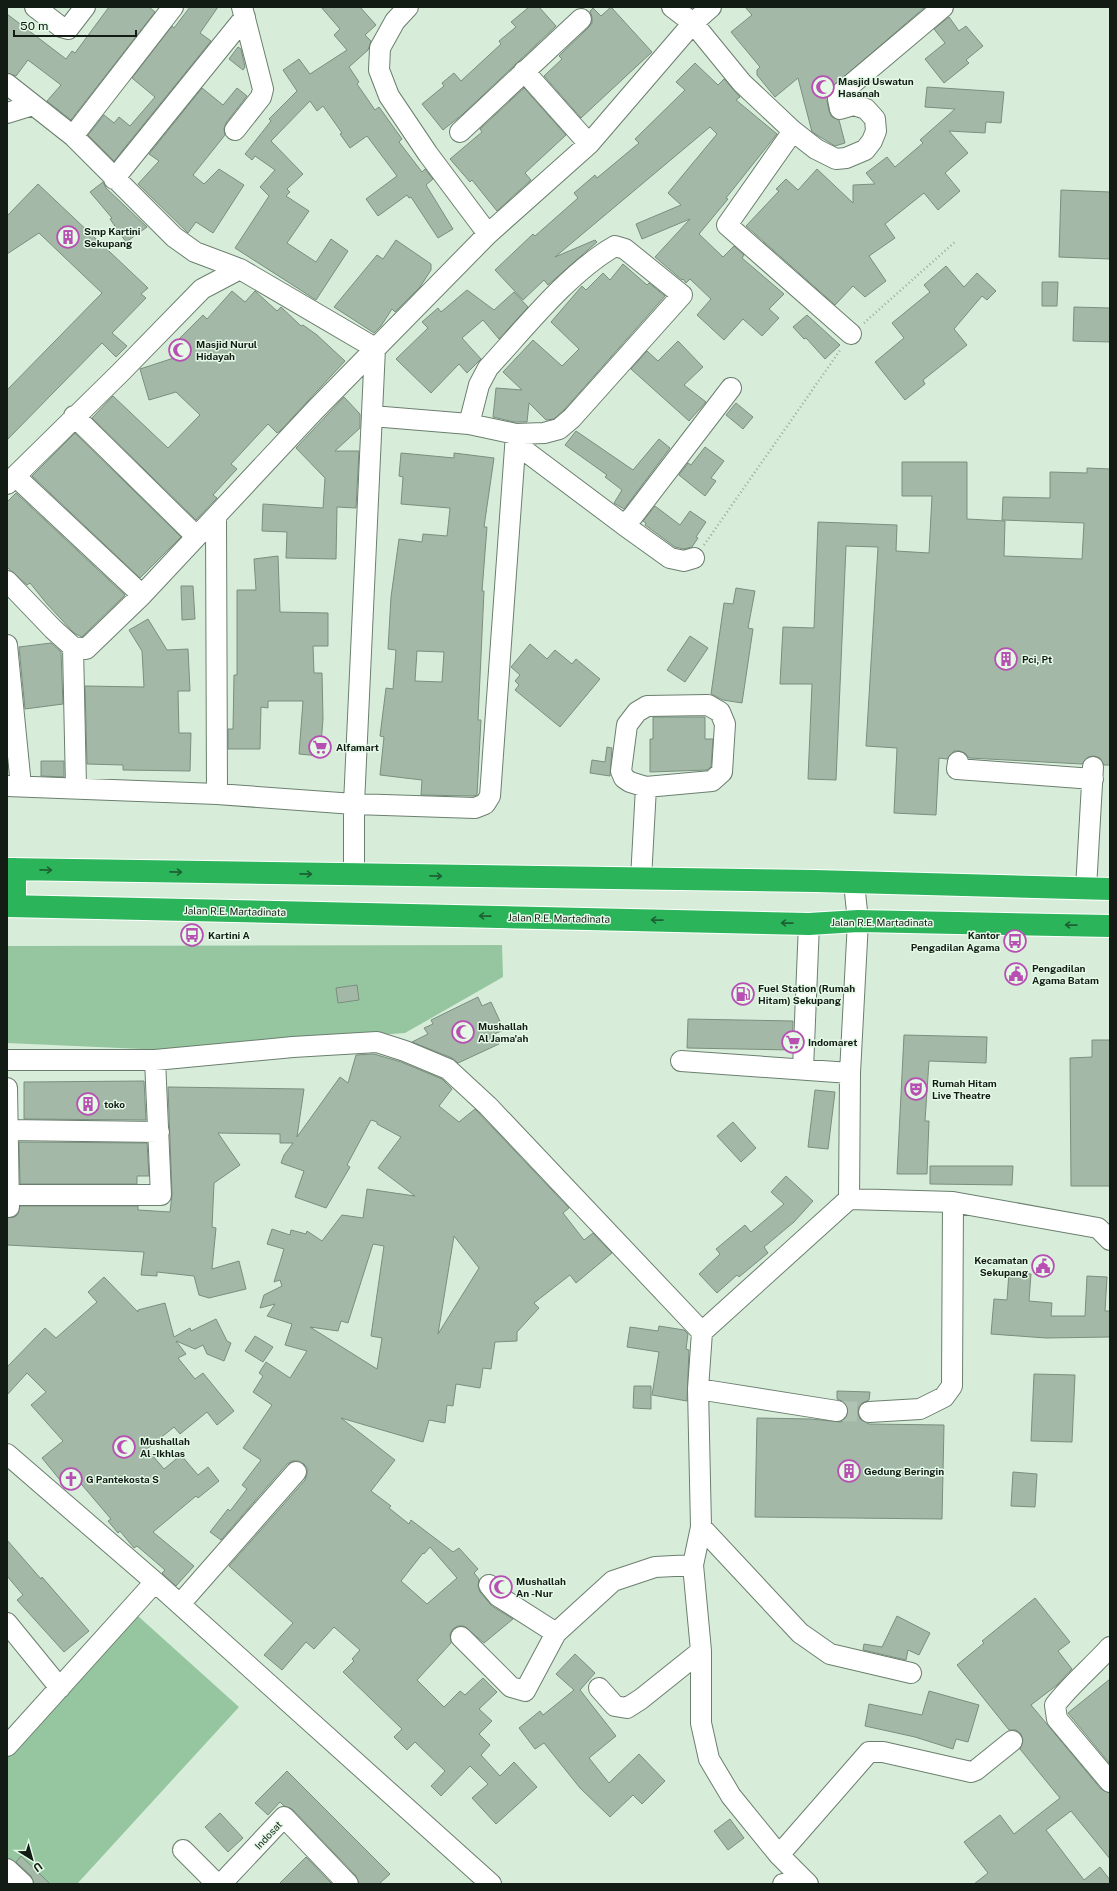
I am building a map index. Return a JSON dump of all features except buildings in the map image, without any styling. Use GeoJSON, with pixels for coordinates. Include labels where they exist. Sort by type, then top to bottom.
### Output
{"type":"FeatureCollection","features":[{"type":"Feature","properties":{"kind":"highway"},"geometry":{"type":"LineString","coordinates":[[11,906],[11,869],[642,879],[1110,889]]}},
{"type":"Feature","properties":{"kind":"highway","name":"Jalan R.E. Martadinata"},"geometry":{"type":"LineString","coordinates":[[11,906],[809,924],[858,921],[1110,926]]}},
{"type":"Feature","properties":{"kind":"street"},"geometry":{"type":"LineString","coordinates":[[35,7],[61,27],[68,29],[84,7]]}},
{"type":"Feature","properties":{"kind":"street"},"geometry":{"type":"LineString","coordinates":[[72,136],[173,7]]}},
{"type":"Feature","properties":{"kind":"street"},"geometry":{"type":"LineString","coordinates":[[408,7],[395,21],[380,48],[380,70],[384,83],[389,96],[428,154],[488,234]]}},
{"type":"Feature","properties":{"kind":"street"},"geometry":{"type":"LineString","coordinates":[[672,7],[693,23],[742,83],[793,131],[816,149],[836,159],[846,158],[865,150],[872,141],[876,130],[875,119],[866,109],[854,105],[840,109],[838,99],[841,93],[943,7]]}},
{"type":"Feature","properties":{"kind":"street"},"geometry":{"type":"LineString","coordinates":[[7,581],[53,629],[73,647],[86,649],[142,595],[196,536],[216,517],[376,348],[488,234],[589,144],[693,23],[711,7]]}},
{"type":"Feature","properties":{"kind":"street"},"geometry":{"type":"LineString","coordinates":[[114,179],[243,12]]}},
{"type":"Feature","properties":{"kind":"street"},"geometry":{"type":"LineString","coordinates":[[235,130],[261,97],[263,89],[243,12]]}},
{"type":"Feature","properties":{"kind":"street"},"geometry":{"type":"LineString","coordinates":[[460,132],[524,71],[582,20]]}},
{"type":"Feature","properties":{"kind":"street"},"geometry":{"type":"LineString","coordinates":[[524,71],[589,144]]}},
{"type":"Feature","properties":{"kind":"street"},"geometry":{"type":"LineString","coordinates":[[7,84],[72,136],[114,179],[180,241],[195,252],[240,269],[376,348]]}},
{"type":"Feature","properties":{"kind":"street"},"geometry":{"type":"LineString","coordinates":[[7,113],[33,105]]}},
{"type":"Feature","properties":{"kind":"street"},"geometry":{"type":"LineString","coordinates":[[793,131],[727,225],[851,334]]}},
{"type":"Feature","properties":{"kind":"street"},"geometry":{"type":"LineString","coordinates":[[469,424],[479,386],[488,368],[573,278],[608,250],[615,246],[625,249],[682,295],[572,418],[559,429],[516,439]]}},
{"type":"Feature","properties":{"kind":"street"},"geometry":{"type":"LineString","coordinates":[[142,595],[11,480],[202,290],[240,269]]}},
{"type":"Feature","properties":{"kind":"street"},"geometry":{"type":"LineString","coordinates":[[354,875],[354,804],[376,348]]}},
{"type":"Feature","properties":{"kind":"street"},"geometry":{"type":"LineString","coordinates":[[624,525],[633,516],[731,388]]}},
{"type":"Feature","properties":{"kind":"street"},"geometry":{"type":"LineString","coordinates":[[74,416],[196,536]]}},
{"type":"Feature","properties":{"kind":"street"},"geometry":{"type":"LineString","coordinates":[[372,416],[469,424],[516,439],[600,509],[670,558],[684,561],[694,558]]}},
{"type":"Feature","properties":{"kind":"street"},"geometry":{"type":"LineString","coordinates":[[7,645],[14,786],[76,787],[217,794],[354,804],[475,808],[484,804],[490,796],[516,439]]}},
{"type":"Feature","properties":{"kind":"street"},"geometry":{"type":"LineString","coordinates":[[216,517],[217,794]]}},
{"type":"Feature","properties":{"kind":"street"},"geometry":{"type":"LineString","coordinates":[[73,647],[76,787]]}},
{"type":"Feature","properties":{"kind":"street"},"geometry":{"type":"LineString","coordinates":[[708,705],[720,712],[726,724],[722,772],[712,781],[646,787],[630,782],[624,778],[621,771],[627,725],[637,712],[647,706],[708,705]]}},
{"type":"Feature","properties":{"kind":"street"},"geometry":{"type":"LineString","coordinates":[[958,762],[957,769],[1032,769],[1093,773],[1086,888]]}},
{"type":"Feature","properties":{"kind":"street"},"geometry":{"type":"LineString","coordinates":[[642,879],[646,787]]}},
{"type":"Feature","properties":{"kind":"street"},"geometry":{"type":"LineString","coordinates":[[849,1199],[850,1073],[858,921],[854,883]]}},
{"type":"Feature","properties":{"kind":"street"},"geometry":{"type":"LineString","coordinates":[[803,1069],[809,924]]}},
{"type":"Feature","properties":{"kind":"street"},"geometry":{"type":"LineString","coordinates":[[7,1060],[155,1060],[293,1047],[377,1042],[405,1051],[448,1069],[488,1106],[702,1332]]}},
{"type":"Feature","properties":{"kind":"street"},"geometry":{"type":"LineString","coordinates":[[7,1088],[8,1201],[161,1195],[155,1060]]}},
{"type":"Feature","properties":{"kind":"street"},"geometry":{"type":"LineString","coordinates":[[681,1061],[850,1073]]}},
{"type":"Feature","properties":{"kind":"street"},"geometry":{"type":"LineString","coordinates":[[8,1130],[159,1132]]}},
{"type":"Feature","properties":{"kind":"street"},"geometry":{"type":"LineString","coordinates":[[807,1883],[779,1855],[731,1796],[709,1759],[701,1723],[701,1651],[693,1564],[701,1527],[698,1389],[702,1332],[849,1199],[953,1202],[1098,1228],[1110,1240]]}},
{"type":"Feature","properties":{"kind":"street"},"geometry":{"type":"LineString","coordinates":[[869,1412],[920,1409],[944,1397],[952,1386],[953,1202]]}},
{"type":"Feature","properties":{"kind":"street"},"geometry":{"type":"LineString","coordinates":[[698,1389],[837,1411]]}},
{"type":"Feature","properties":{"kind":"street"},"geometry":{"type":"LineString","coordinates":[[7,1454],[180,1604],[491,1884]]}},
{"type":"Feature","properties":{"kind":"street"},"geometry":{"type":"LineString","coordinates":[[180,1604],[296,1472]]}},
{"type":"Feature","properties":{"kind":"street"},"geometry":{"type":"LineString","coordinates":[[701,1527],[800,1633],[830,1654],[911,1673]]}},
{"type":"Feature","properties":{"kind":"street"},"geometry":{"type":"LineString","coordinates":[[461,1637],[511,1687],[526,1691],[556,1633],[613,1581],[656,1567],[693,1564]]}},
{"type":"Feature","properties":{"kind":"street"},"geometry":{"type":"LineString","coordinates":[[7,1746],[155,1582]]}},
{"type":"Feature","properties":{"kind":"street"},"geometry":{"type":"LineString","coordinates":[[489,1585],[498,1596],[556,1633]]}},
{"type":"Feature","properties":{"kind":"street"},"geometry":{"type":"LineString","coordinates":[[7,1623],[60,1688]]}},
{"type":"Feature","properties":{"kind":"street"},"geometry":{"type":"LineString","coordinates":[[1110,1647],[1092,1667],[1067,1689],[1055,1704],[1057,1718],[1110,1782]]}},
{"type":"Feature","properties":{"kind":"street"},"geometry":{"type":"LineString","coordinates":[[599,1688],[615,1706],[627,1708],[641,1699],[701,1651]]}},
{"type":"Feature","properties":{"kind":"street"},"geometry":{"type":"LineString","coordinates":[[779,1855],[869,1752],[883,1752],[971,1772],[976,1770],[1012,1742]]}},
{"type":"Feature","properties":{"kind":"street","name":"Indosat"},"geometry":{"type":"LineString","coordinates":[[221,1884],[284,1817],[348,1884]]}},
{"type":"Feature","properties":{"kind":"street"},"geometry":{"type":"LineString","coordinates":[[183,1850],[217,1884]]}},
{"type":"Feature","properties":{"kind":"street"},"geometry":{"type":"LineString","coordinates":[[7,1868],[23,1884]]}},
{"type":"Feature","properties":{"kind":"street"},"geometry":{"type":"LineString","coordinates":[[783,1884],[807,1883]]}},
{"type":"Feature","properties":{"kind":"path"},"geometry":{"type":"LineString","coordinates":[[694,558],[851,334],[956,241]]}},
{"type":"Feature","properties":{"kind":"green space"},"geometry":{"type":"Polygon","coordinates":[[[502,945],[503,977],[405,1033],[165,1050],[7,1043],[7,946],[502,945]]]}},
{"type":"Feature","properties":{"kind":"green space"},"geometry":{"type":"Polygon","coordinates":[[[138,1616],[239,1707],[77,1884],[25,1884],[7,1866],[7,1754],[138,1616]]]}},
{"type":"Feature","properties":{"kind":"tunnel"},"geometry":{"type":"LineString","coordinates":[[837,1411],[869,1412]]}},
{"type":"Feature","properties":{"kind":"place","name":"Masjid Uswatun Hasanah"},"geometry":{"type":"Point","coordinates":[823,87]}},
{"type":"Feature","properties":{"kind":"place","name":"Smp Kartini Sekupang"},"geometry":{"type":"Point","coordinates":[68,237]}},
{"type":"Feature","properties":{"kind":"place","name":"Masjid Nurul Hidayah"},"geometry":{"type":"Point","coordinates":[180,350]}},
{"type":"Feature","properties":{"kind":"place","name":"Pci, Pt"},"geometry":{"type":"Point","coordinates":[1006,659]}},
{"type":"Feature","properties":{"kind":"place","name":"Alfamart"},"geometry":{"type":"Point","coordinates":[320,747]}},
{"type":"Feature","properties":{"kind":"place","name":"Kartini A"},"geometry":{"type":"Point","coordinates":[192,935]}},
{"type":"Feature","properties":{"kind":"place","name":"Kantor Pengadilan Agama"},"geometry":{"type":"Point","coordinates":[1015,941]}},
{"type":"Feature","properties":{"kind":"place","name":"Pengadilan Agama Batam"},"geometry":{"type":"Point","coordinates":[1016,974]}},
{"type":"Feature","properties":{"kind":"place","name":"Fuel Station (Rumah Hitam) Sekupang"},"geometry":{"type":"Point","coordinates":[743,994]}},
{"type":"Feature","properties":{"kind":"place","name":"Mushallah Al Jama'ah"},"geometry":{"type":"Point","coordinates":[463,1032]}},
{"type":"Feature","properties":{"kind":"place","name":"Indomaret"},"geometry":{"type":"Point","coordinates":[793,1042]}},
{"type":"Feature","properties":{"kind":"place","name":"Rumah Hitam Live Theatre"},"geometry":{"type":"Point","coordinates":[916,1089]}},
{"type":"Feature","properties":{"kind":"place","name":"toko"},"geometry":{"type":"Point","coordinates":[88,1104]}},
{"type":"Feature","properties":{"kind":"place","name":"Kecamatan Sekupang"},"geometry":{"type":"Point","coordinates":[1043,1266]}},
{"type":"Feature","properties":{"kind":"place","name":"Mushallah Al -Ikhlas"},"geometry":{"type":"Point","coordinates":[124,1447]}},
{"type":"Feature","properties":{"kind":"place","name":"Gedung Beringin"},"geometry":{"type":"Point","coordinates":[849,1471]}},
{"type":"Feature","properties":{"kind":"place","name":"G Pantekosta S"},"geometry":{"type":"Point","coordinates":[71,1479]}},
{"type":"Feature","properties":{"kind":"place","name":"Mushallah An -Nur"},"geometry":{"type":"Point","coordinates":[501,1587]}}]}
